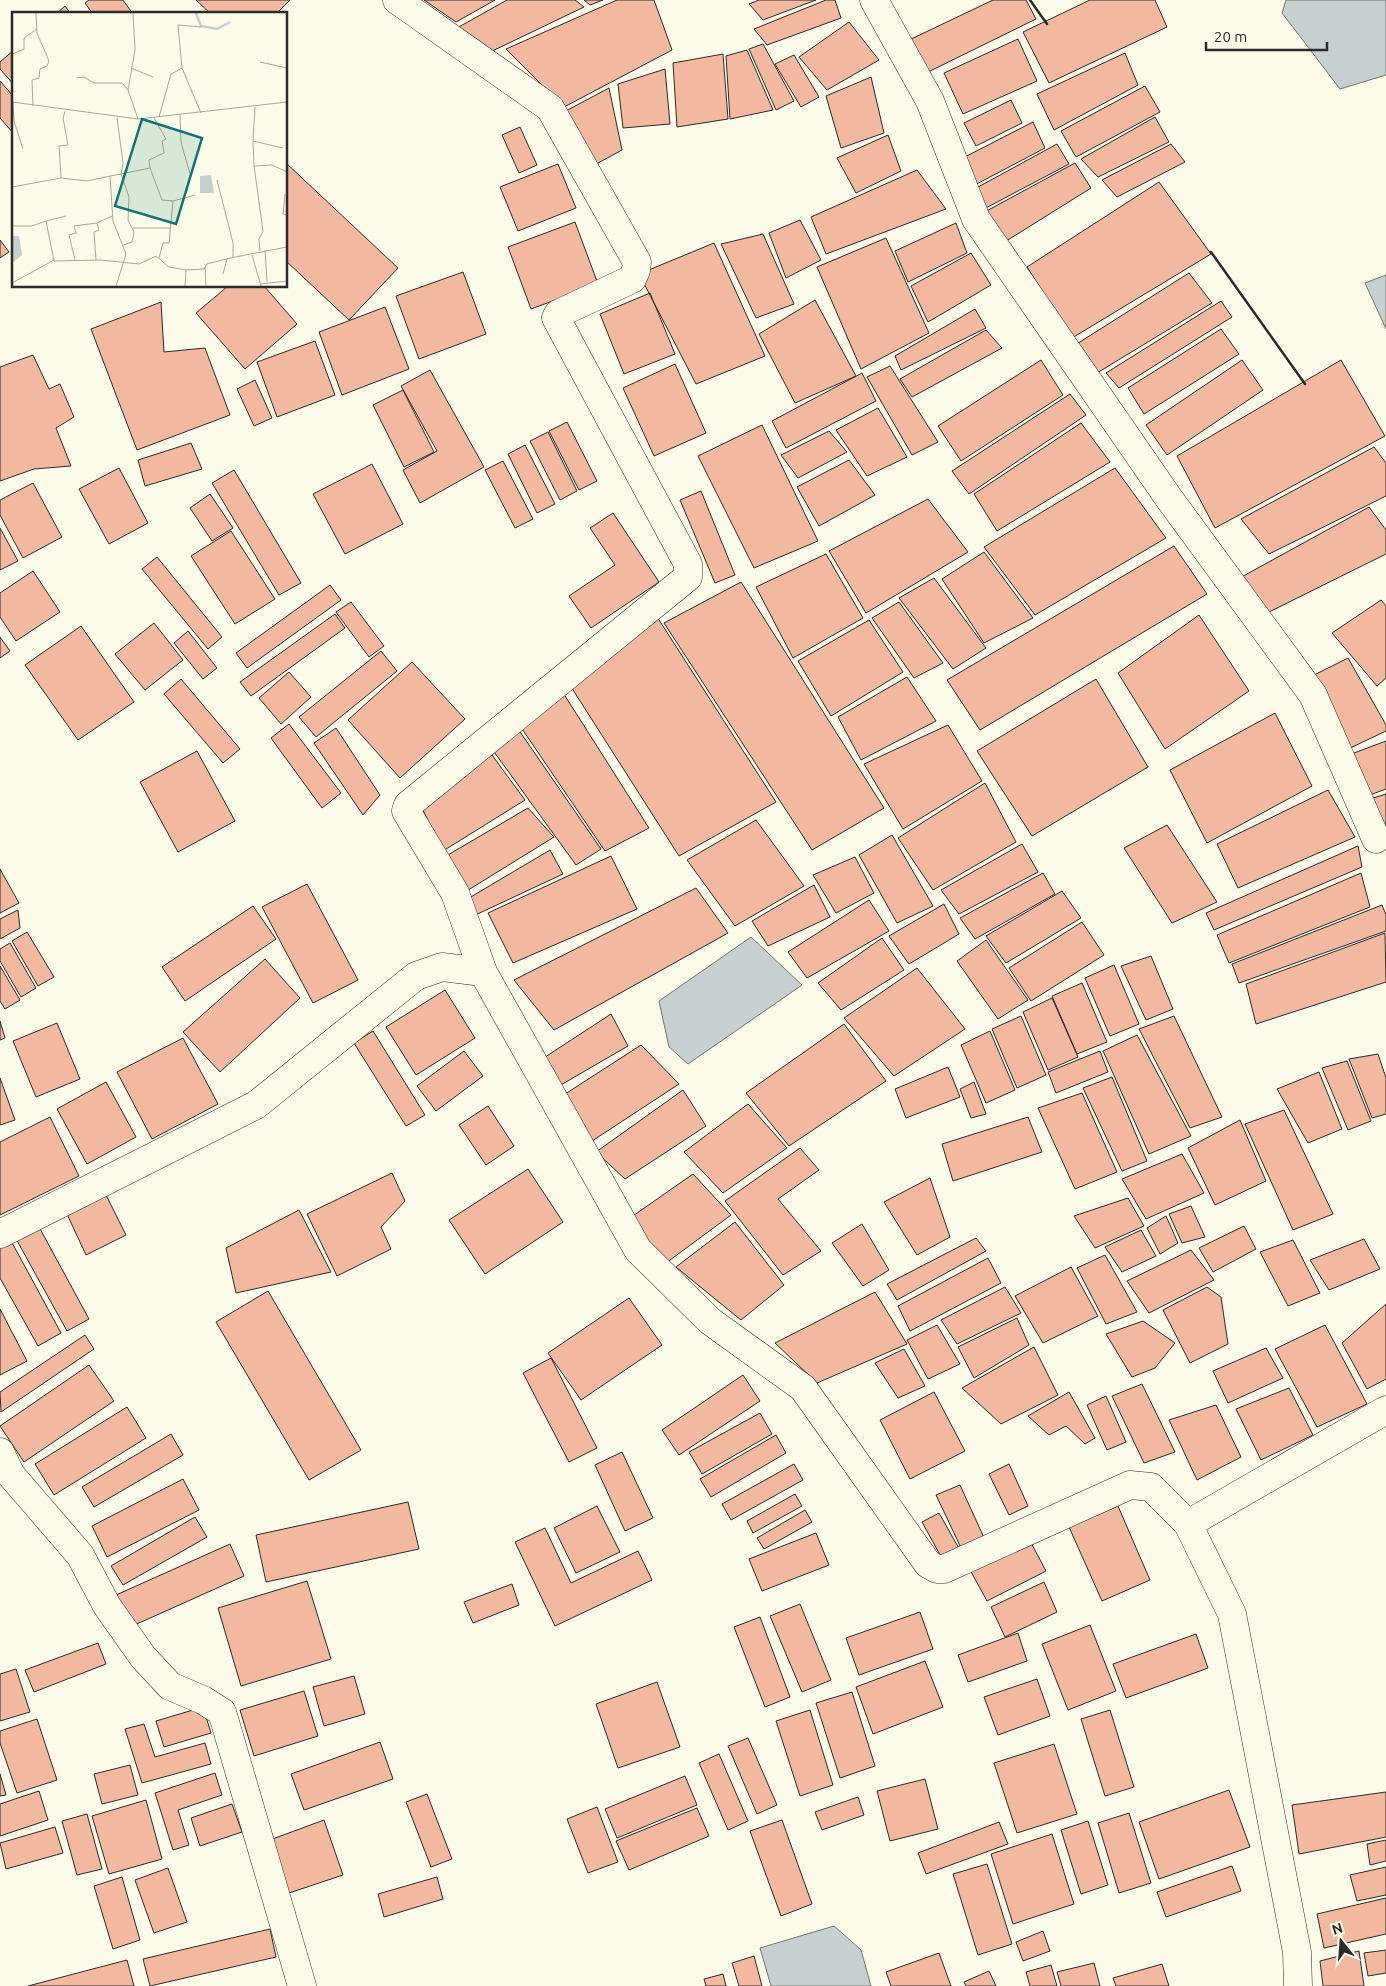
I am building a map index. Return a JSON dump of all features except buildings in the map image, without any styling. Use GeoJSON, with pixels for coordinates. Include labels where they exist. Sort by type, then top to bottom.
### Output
{"type":"FeatureCollection","features":[{"type":"Feature","properties":{"kind":"street"},"geometry":{"type":"LineString","coordinates":[[397,0],[550,108],[637,262],[632,279],[558,314],[556,318],[688,564],[689,571],[688,577],[408,805],[406,811],[455,893],[483,972],[638,1250],[710,1320],[803,1388],[928,1564],[936,1570],[944,1569],[1130,1485],[1150,1487],[1188,1524],[1232,1614],[1297,1952],[1298,1986]]}},
{"type":"Feature","properties":{"kind":"street"},"geometry":{"type":"LineString","coordinates":[[874,0],[930,102],[976,219],[1168,497],[1313,696],[1376,839]]}},
{"type":"Feature","properties":{"kind":"street"},"geometry":{"type":"LineString","coordinates":[[0,1234],[256,1105],[416,976],[442,968],[483,972]]}},
{"type":"Feature","properties":{"kind":"street"},"geometry":{"type":"LineString","coordinates":[[1188,1524],[1386,1410]]}},
{"type":"Feature","properties":{"kind":"street"},"geometry":{"type":"LineString","coordinates":[[0,1452],[11,1475],[80,1555],[107,1606],[143,1657],[170,1686],[203,1700],[222,1712],[302,1986]]}},
{"type":"Feature","properties":{"kind":"shaded area"},"geometry":{"type":"Polygon","coordinates":[[[1286,0],[1386,0],[1386,75],[1340,89],[1282,13],[1286,0]]]}},
{"type":"Feature","properties":{"kind":"shaded area"},"geometry":{"type":"Polygon","coordinates":[[[1386,275],[1386,329],[1365,283],[1386,275]]]}},
{"type":"Feature","properties":{"kind":"shaded area"},"geometry":{"type":"Polygon","coordinates":[[[751,937],[802,985],[688,1064],[669,1047],[659,1001],[751,937]]]}},
{"type":"Feature","properties":{"kind":"shaded area"},"geometry":{"type":"Polygon","coordinates":[[[834,1926],[861,1950],[871,1986],[771,1986],[760,1948],[834,1926]]]}},
{"type":"Feature","properties":{"kind":"wall"},"geometry":{"type":"LineString","coordinates":[[1030,0],[1047,24]]}},
{"type":"Feature","properties":{"kind":"wall"},"geometry":{"type":"LineString","coordinates":[[1211,252],[1305,384]]}}]}
